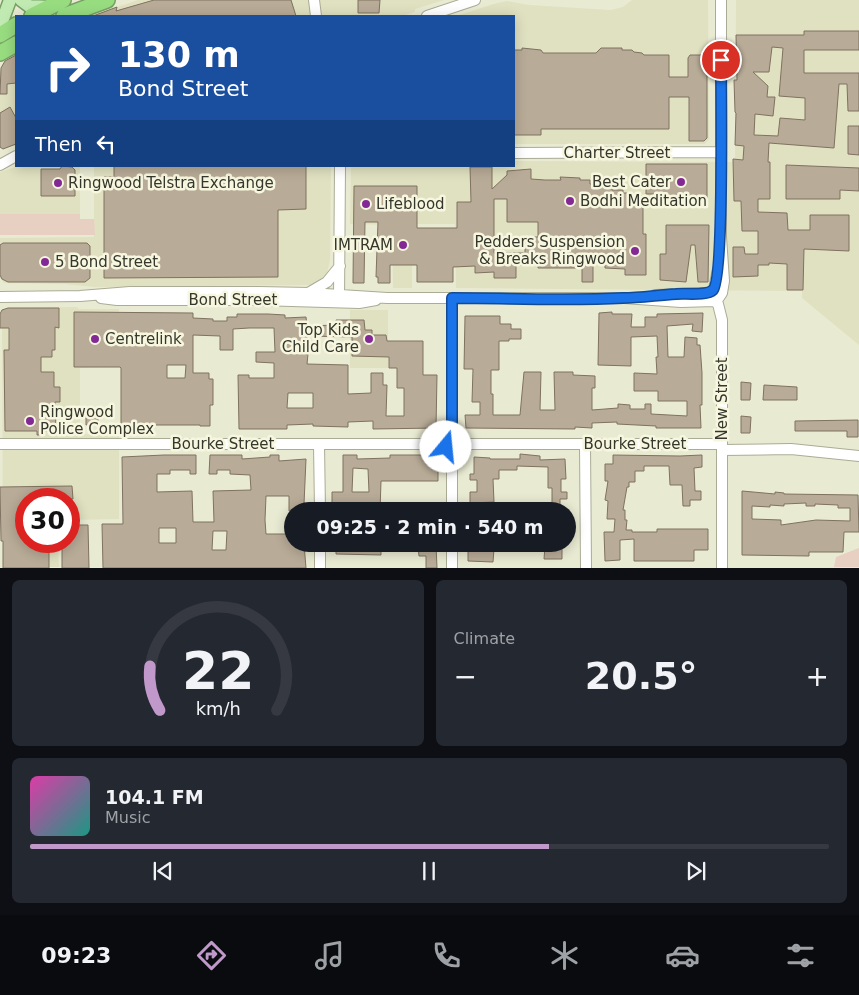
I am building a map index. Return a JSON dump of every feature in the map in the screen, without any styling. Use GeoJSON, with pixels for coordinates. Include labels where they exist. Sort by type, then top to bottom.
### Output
{"type":"FeatureCollection","features":[{"type":"Feature","properties":{"kind":"highway"},"geometry":{"type":"LineString","coordinates":[[67,15],[107,0]]}},
{"type":"Feature","properties":{"kind":"highway"},"geometry":{"type":"LineString","coordinates":[[34,15],[56,3]]}},
{"type":"Feature","properties":{"kind":"highway"},"geometry":{"type":"LineString","coordinates":[[0,35],[15,26]]}},
{"type":"Feature","properties":{"kind":"highway"},"geometry":{"type":"LineString","coordinates":[[0,53],[15,45]]}},
{"type":"Feature","properties":{"kind":"main road"},"geometry":{"type":"LineString","coordinates":[[0,26],[10,0]]}},
{"type":"Feature","properties":{"kind":"main road"},"geometry":{"type":"LineString","coordinates":[[21,0],[29,6],[56,3]]}},
{"type":"Feature","properties":{"kind":"street"},"geometry":{"type":"LineString","coordinates":[[314,0],[316,15]]}},
{"type":"Feature","properties":{"kind":"street"},"geometry":{"type":"LineString","coordinates":[[430,15],[475,0]]}},
{"type":"Feature","properties":{"kind":"street"},"geometry":{"type":"LineString","coordinates":[[713,294],[718,299],[722,293],[724,280],[720,237],[721,0]]}},
{"type":"Feature","properties":{"kind":"street","name":"Charter Street"},"geometry":{"type":"LineString","coordinates":[[515,153],[720,152]]}},
{"type":"Feature","properties":{"kind":"street"},"geometry":{"type":"LineString","coordinates":[[0,156],[15,155]]}},
{"type":"Feature","properties":{"kind":"street"},"geometry":{"type":"LineString","coordinates":[[0,165],[15,156]]}},
{"type":"Feature","properties":{"kind":"street"},"geometry":{"type":"LineString","coordinates":[[340,167],[340,299]]}},
{"type":"Feature","properties":{"kind":"street"},"geometry":{"type":"LineString","coordinates":[[309,293],[327,282],[340,266]]}},
{"type":"Feature","properties":{"kind":"street","name":"Bond Street"},"geometry":{"type":"LineString","coordinates":[[0,296],[80,296],[130,292],[309,293],[340,299]]}},
{"type":"Feature","properties":{"kind":"street","name":"Bond Street"},"geometry":{"type":"LineString","coordinates":[[624,298],[663,294],[704,297],[713,294]]}},
{"type":"Feature","properties":{"kind":"street","name":"Bond Street"},"geometry":{"type":"LineString","coordinates":[[80,296],[117,300],[624,298],[681,302],[713,294]]}},
{"type":"Feature","properties":{"kind":"street","name":"New Street"},"geometry":{"type":"LineString","coordinates":[[713,294],[722,320],[722,568]]}},
{"type":"Feature","properties":{"kind":"street"},"geometry":{"type":"LineString","coordinates":[[452,298],[452,502]]}},
{"type":"Feature","properties":{"kind":"street","name":"Bourke Street"},"geometry":{"type":"LineString","coordinates":[[0,444],[585,445],[791,449],[859,456]]}},
{"type":"Feature","properties":{"kind":"street"},"geometry":{"type":"LineString","coordinates":[[319,444],[320,502]]}},
{"type":"Feature","properties":{"kind":"street"},"geometry":{"type":"LineString","coordinates":[[585,445],[586,568]]}},
{"type":"Feature","properties":{"kind":"street"},"geometry":{"type":"LineString","coordinates":[[320,552],[320,568]]}},
{"type":"Feature","properties":{"kind":"street"},"geometry":{"type":"LineString","coordinates":[[452,552],[452,568]]}},
{"type":"Feature","properties":{"kind":"shaded area"},"geometry":{"type":"Polygon","coordinates":[[[138,0],[444,0],[415,9],[415,12],[405,15],[94,15],[138,0]]]}},
{"type":"Feature","properties":{"kind":"shaded area"},"geometry":{"type":"Polygon","coordinates":[[[632,0],[708,0],[709,139],[705,144],[515,144],[515,15],[459,15],[507,1],[529,5],[611,10],[623,7],[632,0]]]}},
{"type":"Feature","properties":{"kind":"shaded area"},"geometry":{"type":"Polygon","coordinates":[[[736,0],[859,0],[859,345],[802,298],[802,291],[456,288],[455,224],[412,224],[412,288],[393,288],[392,225],[350,224],[351,167],[515,167],[515,161],[735,162],[736,0]]]}},
{"type":"Feature","properties":{"kind":"shaded area"},"geometry":{"type":"Polygon","coordinates":[[[15,56],[15,145],[3,149],[0,147],[0,71],[5,61],[15,56]]]}},
{"type":"Feature","properties":{"kind":"shaded area"},"geometry":{"type":"Polygon","coordinates":[[[15,167],[80,167],[80,214],[0,214],[0,172],[15,167]]]}},
{"type":"Feature","properties":{"kind":"shaded area"},"geometry":{"type":"Polygon","coordinates":[[[94,167],[331,167],[330,260],[327,274],[311,285],[95,287],[64,284],[4,283],[0,278],[0,238],[94,237],[94,167]]]}},
{"type":"Feature","properties":{"kind":"shaded area"},"geometry":{"type":"Polygon","coordinates":[[[0,214],[80,214],[80,219],[94,219],[95,235],[0,235],[0,214]]]}},
{"type":"Feature","properties":{"kind":"shaded area"},"geometry":{"type":"Polygon","coordinates":[[[77,307],[79,309],[119,309],[119,367],[80,368],[80,434],[119,434],[119,519],[80,520],[80,488],[15,488],[15,553],[58,553],[59,567],[3,567],[2,312],[6,308],[77,307]]]}},
{"type":"Feature","properties":{"kind":"shaded area","name":"Top Kids Child Care"},"geometry":{"type":"Polygon","coordinates":[[[350,310],[388,310],[388,368],[350,368],[350,310]]]}},
{"type":"Feature","properties":{"kind":"shaded area"},"geometry":{"type":"Polygon","coordinates":[[[859,548],[859,567],[834,567],[836,557],[859,548]]]}},
{"type":"Feature","properties":{"kind":"building"},"geometry":{"type":"Polygon","coordinates":[[[154,0],[291,0],[296,15],[96,15],[117,7],[116,11],[154,0]]]}},
{"type":"Feature","properties":{"kind":"building"},"geometry":{"type":"Polygon","coordinates":[[[358,0],[380,0],[379,13],[358,13],[358,0]]]}},
{"type":"Feature","properties":{"kind":"building"},"geometry":{"type":"Polygon","coordinates":[[[804,31],[859,31],[859,50],[804,50],[804,73],[859,73],[859,111],[848,111],[847,84],[839,84],[834,148],[769,143],[770,199],[758,199],[758,212],[787,213],[788,230],[810,230],[810,215],[849,215],[849,251],[804,249],[803,290],[787,290],[787,264],[769,263],[769,265],[758,265],[758,276],[733,277],[733,247],[744,247],[745,254],[758,254],[758,231],[742,231],[741,201],[734,201],[733,159],[743,160],[744,146],[735,145],[734,80],[737,80],[736,35],[804,35],[804,31]],[[772,47],[769,72],[753,72],[768,86],[767,97],[775,97],[773,116],[755,114],[754,135],[778,136],[780,118],[805,120],[805,98],[779,96],[783,48],[772,47]]]}},
{"type":"Feature","properties":{"kind":"building"},"geometry":{"type":"Polygon","coordinates":[[[522,48],[541,50],[543,53],[596,53],[601,48],[622,48],[622,50],[632,50],[644,55],[669,55],[669,77],[688,77],[688,58],[690,55],[704,55],[707,59],[707,138],[704,141],[689,141],[689,97],[669,97],[669,129],[541,129],[541,135],[515,135],[515,50],[522,50],[522,48]]]}},
{"type":"Feature","properties":{"kind":"building"},"geometry":{"type":"Polygon","coordinates":[[[15,56],[15,83],[7,84],[7,94],[0,94],[1,68],[5,61],[15,56]]]}},
{"type":"Feature","properties":{"kind":"building"},"geometry":{"type":"Polygon","coordinates":[[[10,107],[15,116],[15,144],[3,149],[0,147],[0,113],[10,107]]]}},
{"type":"Feature","properties":{"kind":"building"},"geometry":{"type":"Polygon","coordinates":[[[848,126],[859,126],[859,155],[848,154],[848,126]]]}},
{"type":"Feature","properties":{"kind":"building"},"geometry":{"type":"Polygon","coordinates":[[[646,164],[707,164],[707,205],[683,204],[683,201],[674,201],[674,198],[660,198],[660,194],[646,194],[646,164]]]}},
{"type":"Feature","properties":{"kind":"building"},"geometry":{"type":"Polygon","coordinates":[[[786,165],[859,168],[859,191],[840,190],[840,199],[786,199],[786,165]]]}},
{"type":"Feature","properties":{"kind":"building","name":"Ringwood Telstra Exchange"},"geometry":{"type":"Polygon","coordinates":[[[61,167],[72,167],[75,170],[75,196],[41,196],[41,169],[60,169],[61,167]]]}},
{"type":"Feature","properties":{"kind":"building"},"geometry":{"type":"Polygon","coordinates":[[[114,167],[306,167],[306,209],[278,210],[278,277],[104,278],[104,177],[114,177],[114,167]]]}},
{"type":"Feature","properties":{"kind":"building"},"geometry":{"type":"Polygon","coordinates":[[[470,167],[492,167],[492,189],[507,175],[507,171],[531,169],[531,179],[561,180],[560,177],[580,178],[580,180],[590,180],[590,184],[602,184],[602,187],[612,187],[612,190],[623,190],[623,193],[632,193],[632,196],[643,196],[643,234],[646,234],[646,275],[625,275],[625,269],[605,268],[605,254],[593,254],[593,282],[582,282],[582,268],[538,268],[538,265],[516,265],[516,278],[494,278],[494,272],[475,273],[475,266],[453,267],[453,282],[417,282],[417,265],[390,265],[390,283],[378,283],[378,277],[376,277],[378,222],[365,222],[364,283],[353,283],[354,186],[417,186],[417,228],[457,228],[457,202],[471,202],[470,167]],[[494,199],[494,253],[525,253],[525,237],[538,237],[538,222],[507,222],[507,199],[494,199]]]}},
{"type":"Feature","properties":{"kind":"building"},"geometry":{"type":"Polygon","coordinates":[[[666,225],[709,225],[708,282],[698,282],[695,245],[691,245],[686,282],[660,280],[660,254],[666,254],[666,225]]]}},
{"type":"Feature","properties":{"kind":"building","name":"5 Bond Street"},"geometry":{"type":"Polygon","coordinates":[[[3,243],[87,243],[90,246],[90,278],[85,282],[8,282],[2,279],[0,275],[0,245],[3,243]]]}},
{"type":"Feature","properties":{"kind":"building"},"geometry":{"type":"Polygon","coordinates":[[[8,308],[59,308],[59,328],[55,327],[55,350],[52,350],[52,357],[41,357],[41,372],[54,372],[54,387],[60,387],[60,402],[55,402],[56,431],[44,431],[44,435],[37,435],[37,431],[5,431],[4,350],[9,350],[9,328],[0,328],[0,314],[2,310],[8,308]]]}},
{"type":"Feature","properties":{"kind":"building"},"geometry":{"type":"Polygon","coordinates":[[[74,312],[193,313],[193,318],[213,319],[213,321],[227,321],[227,317],[237,317],[237,314],[285,315],[285,318],[306,317],[307,326],[336,325],[336,320],[364,320],[365,330],[372,330],[372,335],[386,335],[387,341],[423,341],[423,375],[437,375],[436,428],[373,429],[373,421],[348,422],[348,427],[313,426],[313,424],[287,425],[287,429],[239,429],[238,375],[249,375],[249,378],[274,378],[274,363],[256,362],[256,352],[275,352],[274,328],[233,329],[233,350],[220,350],[220,336],[193,335],[193,373],[209,373],[209,379],[213,379],[213,405],[210,405],[210,426],[153,425],[153,428],[121,427],[121,368],[74,367],[74,312]],[[307,336],[306,354],[308,354],[307,364],[348,365],[348,394],[371,393],[371,373],[383,373],[383,385],[387,385],[386,416],[404,416],[404,388],[397,388],[397,368],[389,368],[389,357],[352,356],[352,337],[307,336]],[[167,365],[167,378],[185,378],[186,365],[167,365]],[[288,393],[287,408],[313,408],[313,393],[288,393]]]}},
{"type":"Feature","properties":{"kind":"building"},"geometry":{"type":"Polygon","coordinates":[[[612,312],[612,314],[632,314],[631,327],[645,327],[645,317],[657,317],[657,314],[703,313],[702,332],[692,331],[693,324],[667,326],[668,357],[684,357],[685,337],[697,338],[697,345],[700,345],[702,373],[701,428],[656,428],[656,426],[617,424],[617,422],[592,423],[592,428],[575,427],[575,429],[466,428],[465,415],[480,415],[480,402],[472,402],[473,369],[464,369],[465,316],[500,316],[500,324],[511,324],[511,329],[521,329],[521,339],[499,341],[499,370],[491,370],[493,415],[520,415],[524,372],[541,372],[540,410],[555,410],[554,372],[573,372],[573,375],[595,376],[595,388],[592,388],[592,410],[618,408],[618,404],[630,405],[630,409],[645,409],[645,404],[651,404],[651,414],[687,416],[687,401],[658,401],[658,391],[634,391],[634,373],[657,374],[657,336],[631,337],[631,366],[598,365],[599,313],[612,312]]]}},
{"type":"Feature","properties":{"kind":"building"},"geometry":{"type":"Polygon","coordinates":[[[741,382],[751,383],[750,400],[741,400],[741,382]]]}},
{"type":"Feature","properties":{"kind":"building"},"geometry":{"type":"Polygon","coordinates":[[[764,385],[797,387],[797,400],[763,400],[764,385]]]}},
{"type":"Feature","properties":{"kind":"building"},"geometry":{"type":"Polygon","coordinates":[[[86,410],[98,410],[98,424],[86,425],[86,410]]]}},
{"type":"Feature","properties":{"kind":"building"},"geometry":{"type":"Polygon","coordinates":[[[741,416],[751,417],[750,433],[741,433],[741,416]]]}},
{"type":"Feature","properties":{"kind":"building"},"geometry":{"type":"Polygon","coordinates":[[[858,420],[858,437],[847,437],[847,431],[795,431],[795,421],[858,420]]]}},
{"type":"Feature","properties":{"kind":"building"},"geometry":{"type":"Polygon","coordinates":[[[520,454],[540,456],[540,460],[565,459],[566,479],[561,479],[561,492],[567,492],[567,499],[560,499],[560,502],[552,502],[552,488],[548,488],[548,467],[517,466],[517,470],[499,470],[499,479],[493,479],[494,502],[470,502],[470,492],[477,492],[477,480],[470,480],[470,474],[474,474],[474,457],[520,459],[520,454]]]}},
{"type":"Feature","properties":{"kind":"building"},"geometry":{"type":"Polygon","coordinates":[[[196,455],[196,474],[190,474],[190,470],[170,470],[170,474],[157,474],[157,492],[192,491],[193,522],[214,522],[213,491],[251,490],[250,475],[230,474],[230,470],[217,470],[217,474],[209,474],[210,455],[242,455],[242,459],[279,455],[279,461],[306,459],[304,502],[289,502],[289,496],[266,496],[265,520],[266,534],[284,534],[284,552],[305,552],[306,568],[103,568],[102,524],[123,524],[122,457],[196,455]],[[159,528],[159,543],[176,543],[176,528],[159,528]],[[213,531],[212,550],[226,550],[227,531],[213,531]]]}},
{"type":"Feature","properties":{"kind":"building"},"geometry":{"type":"Polygon","coordinates":[[[343,455],[357,455],[357,459],[390,458],[390,455],[438,455],[438,481],[381,481],[380,502],[332,502],[332,492],[343,492],[343,455]],[[353,468],[352,492],[369,492],[368,469],[353,468]]]}},
{"type":"Feature","properties":{"kind":"building"},"geometry":{"type":"Polygon","coordinates":[[[613,455],[702,455],[702,467],[694,468],[695,491],[701,491],[701,500],[690,500],[690,506],[683,506],[682,485],[670,485],[669,466],[644,466],[644,471],[635,471],[635,482],[629,482],[623,510],[625,510],[625,520],[627,520],[626,530],[632,530],[632,532],[657,532],[657,529],[708,529],[708,550],[694,550],[694,561],[634,561],[634,539],[620,540],[620,560],[605,561],[604,532],[614,532],[615,519],[607,519],[608,501],[605,500],[608,481],[605,481],[605,464],[613,464],[613,455]]]}},
{"type":"Feature","properties":{"kind":"building"},"geometry":{"type":"Polygon","coordinates":[[[72,486],[72,488],[15,488],[15,553],[49,553],[49,568],[3,568],[0,487],[72,486]]]}},
{"type":"Feature","properties":{"kind":"building"},"geometry":{"type":"Polygon","coordinates":[[[742,491],[775,494],[775,492],[784,494],[858,495],[859,532],[844,532],[843,552],[809,552],[809,556],[742,555],[742,491]],[[806,503],[784,504],[784,506],[770,505],[770,507],[752,506],[752,519],[781,520],[781,525],[816,520],[850,521],[850,508],[838,508],[838,505],[815,504],[815,506],[806,506],[806,503]]]}},
{"type":"Feature","properties":{"kind":"building"},"geometry":{"type":"Polygon","coordinates":[[[80,525],[88,525],[89,568],[62,568],[62,553],[80,553],[80,525]]]}},
{"type":"Feature","properties":{"kind":"building"},"geometry":{"type":"Polygon","coordinates":[[[336,552],[381,552],[381,555],[336,554],[336,552]]]}},
{"type":"Feature","properties":{"kind":"building"},"geometry":{"type":"Polygon","coordinates":[[[419,552],[436,552],[437,568],[426,568],[426,556],[419,556],[419,552]]]}},
{"type":"Feature","properties":{"kind":"building"},"geometry":{"type":"Polygon","coordinates":[[[468,552],[494,552],[493,562],[468,561],[468,552]]]}},
{"type":"Feature","properties":{"kind":"building"},"geometry":{"type":"Polygon","coordinates":[[[545,552],[562,552],[562,559],[544,559],[545,552]]]}},
{"type":"Feature","properties":{"kind":"place","name":"Best Cater"},"geometry":{"type":"Point","coordinates":[681,182]}},
{"type":"Feature","properties":{"kind":"place","name":"Ringwood Telstra Exchange"},"geometry":{"type":"Point","coordinates":[58,183]}},
{"type":"Feature","properties":{"kind":"place","name":"Bodhi Meditation"},"geometry":{"type":"Point","coordinates":[570,201]}},
{"type":"Feature","properties":{"kind":"place","name":"Lifeblood"},"geometry":{"type":"Point","coordinates":[366,204]}},
{"type":"Feature","properties":{"kind":"place","name":"IMTRAM"},"geometry":{"type":"Point","coordinates":[403,245]}},
{"type":"Feature","properties":{"kind":"place","name":"Pedders Suspension & Breaks Ringwood"},"geometry":{"type":"Point","coordinates":[635,251]}},
{"type":"Feature","properties":{"kind":"place","name":"5 Bond Street"},"geometry":{"type":"Point","coordinates":[45,262]}},
{"type":"Feature","properties":{"kind":"place","name":"Centrelink"},"geometry":{"type":"Point","coordinates":[95,339]}},
{"type":"Feature","properties":{"kind":"place","name":"Top Kids Child Care"},"geometry":{"type":"Point","coordinates":[369,339]}},
{"type":"Feature","properties":{"kind":"place","name":"Ringwood Police Complex"},"geometry":{"type":"Point","coordinates":[30,421]}},
{"type":"Feature","properties":{"kind":"route"},"geometry":{"type":"LineString","coordinates":[[446,447],[446,442],[452,438],[452,298],[624,298],[646,295],[699,294],[710,292],[714,289],[717,280],[720,237],[721,60]]}}]}
